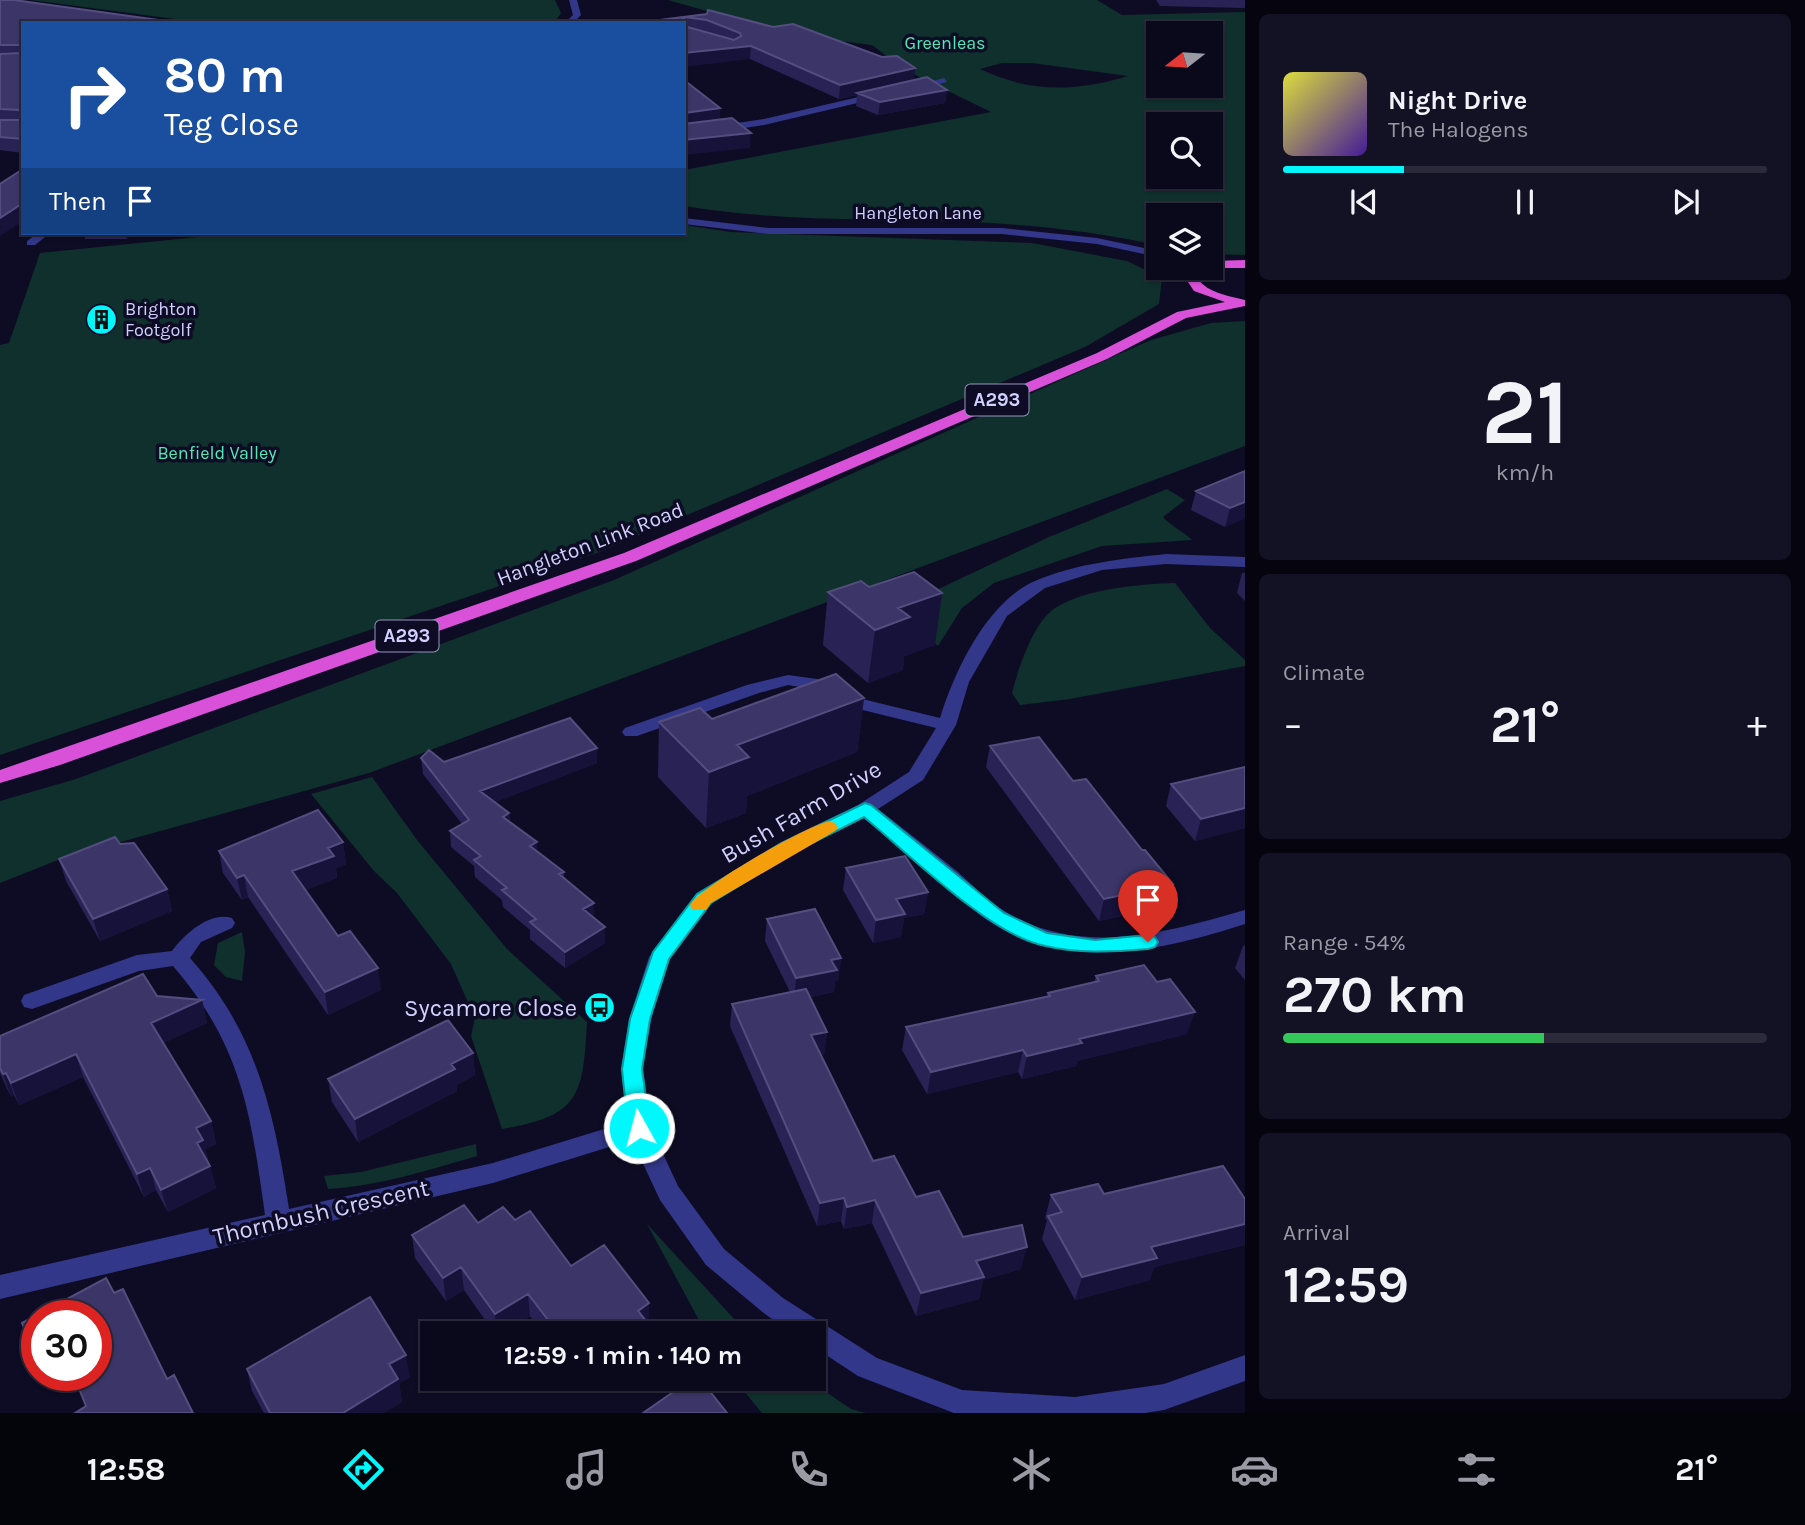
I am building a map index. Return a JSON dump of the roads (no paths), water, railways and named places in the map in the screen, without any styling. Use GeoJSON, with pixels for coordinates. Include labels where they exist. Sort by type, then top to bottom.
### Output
{"type":"FeatureCollection","features":[{"type":"Feature","properties":{"kind":"highway"},"geometry":{"type":"LineString","coordinates":[[1223,263],[1245,264]]}},
{"type":"Feature","properties":{"kind":"highway"},"geometry":{"type":"LineString","coordinates":[[1182,315],[1195,280]]}},
{"type":"Feature","properties":{"kind":"highway"},"geometry":{"type":"LineString","coordinates":[[1195,283],[1216,297],[1243,303]]}},
{"type":"Feature","properties":{"kind":"highway","name":"Hangleton Link Road"},"geometry":{"type":"LineString","coordinates":[[0,777],[66,757],[630,557],[1102,356],[1182,315],[1243,303]]}},
{"type":"Feature","properties":{"kind":"street"},"geometry":{"type":"LineString","coordinates":[[571,21],[577,15],[573,0]]}},
{"type":"Feature","properties":{"kind":"street"},"geometry":{"type":"LineString","coordinates":[[904,89],[944,80]]}},
{"type":"Feature","properties":{"kind":"street"},"geometry":{"type":"LineString","coordinates":[[686,134],[764,122],[891,93]]}},
{"type":"Feature","properties":{"kind":"street","name":"Hangleton Lane"},"geometry":{"type":"LineString","coordinates":[[686,221],[769,231],[1002,231],[1097,241],[1146,253]]}},
{"type":"Feature","properties":{"kind":"street"},"geometry":{"type":"LineString","coordinates":[[31,243],[42,235]]}},
{"type":"Feature","properties":{"kind":"street"},"geometry":{"type":"LineString","coordinates":[[1191,280],[1195,283]]}},
{"type":"Feature","properties":{"kind":"street","name":"Bush Farm Drive"},"geometry":{"type":"LineString","coordinates":[[1245,562],[1166,559],[1100,566],[1039,585],[1001,612],[960,682],[947,725],[916,776],[865,809],[788,847],[704,898],[660,957],[640,1019],[632,1069],[639,1128],[668,1193],[715,1257],[774,1306],[868,1367],[962,1403],[1075,1410],[1164,1397],[1245,1368]]}},
{"type":"Feature","properties":{"kind":"street"},"geometry":{"type":"LineString","coordinates":[[631,732],[788,680],[811,683],[836,698],[947,725]]}},
{"type":"Feature","properties":{"kind":"street"},"geometry":{"type":"LineString","coordinates":[[865,809],[998,917],[1043,939],[1095,947],[1148,942],[1198,933],[1245,917]]}},
{"type":"Feature","properties":{"kind":"street"},"geometry":{"type":"LineString","coordinates":[[32,1001],[137,963],[178,958],[194,937],[225,923]]}},
{"type":"Feature","properties":{"kind":"street"},"geometry":{"type":"LineString","coordinates":[[178,958],[214,1000],[241,1048],[262,1111],[279,1222]]}},
{"type":"Feature","properties":{"kind":"street","name":"Thornbush Crescent"},"geometry":{"type":"LineString","coordinates":[[0,1287],[528,1164],[639,1128]]}},
{"type":"Feature","properties":{"kind":"place","name":"Brighton Footgolf"},"geometry":{"type":"Point","coordinates":[102,319]}},
{"type":"Feature","properties":{"kind":"place","name":"Sycamore Close"},"geometry":{"type":"Point","coordinates":[600,1008]}},
{"type":"Feature","properties":{"kind":"park label","name":"Greenleas"},"geometry":{"type":"Point","coordinates":[945,43]}},
{"type":"Feature","properties":{"kind":"park label","name":"Benfield Valley"},"geometry":{"type":"Point","coordinates":[217,453]}}]}
